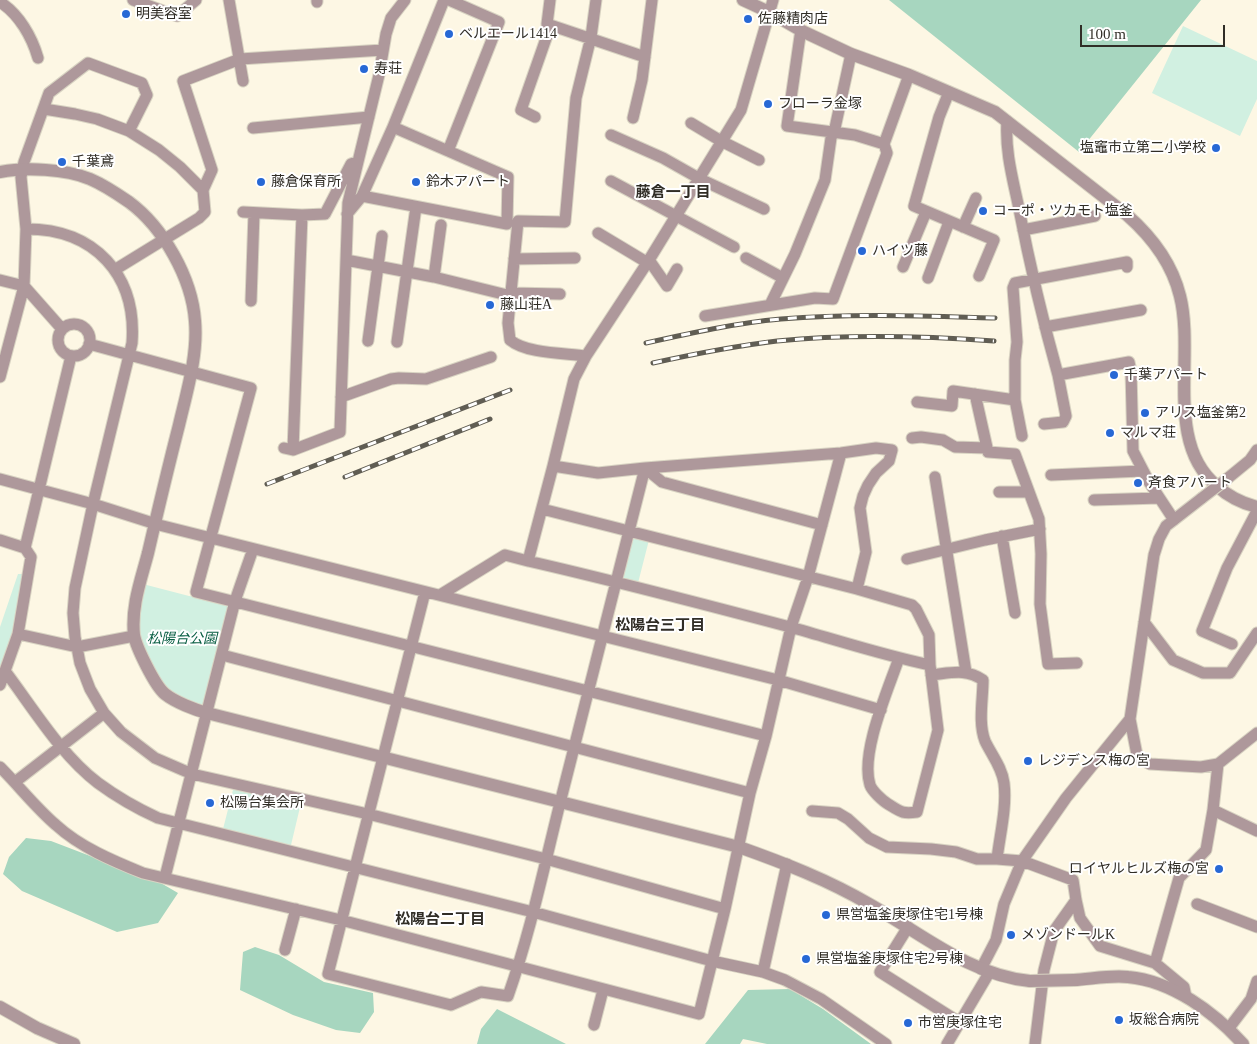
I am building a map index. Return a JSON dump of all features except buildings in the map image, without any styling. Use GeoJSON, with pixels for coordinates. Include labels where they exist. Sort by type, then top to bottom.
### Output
{"type":"FeatureCollection","features":[{"type":"Feature","properties":{"kind":"street"},"geometry":{"type":"LineString","coordinates":[[133,0],[177,16],[196,0]]}},
{"type":"Feature","properties":{"kind":"street"},"geometry":{"type":"LineString","coordinates":[[229,0],[243,81]]}},
{"type":"Feature","properties":{"kind":"street"},"geometry":{"type":"LineString","coordinates":[[302,215],[289,449],[340,432],[348,204],[391,18],[405,0]]}},
{"type":"Feature","properties":{"kind":"street"},"geometry":{"type":"LineString","coordinates":[[347,214],[362,196],[393,127],[444,0]]}},
{"type":"Feature","properties":{"kind":"street"},"geometry":{"type":"LineString","coordinates":[[448,151],[500,22],[450,0]]}},
{"type":"Feature","properties":{"kind":"street"},"geometry":{"type":"LineString","coordinates":[[535,117],[522,110],[549,30],[547,24],[550,0]]}},
{"type":"Feature","properties":{"kind":"street"},"geometry":{"type":"LineString","coordinates":[[586,356],[540,351],[516,345],[510,340],[508,323],[518,220],[565,222],[576,98],[591,37],[596,0]]}},
{"type":"Feature","properties":{"kind":"street"},"geometry":{"type":"LineString","coordinates":[[632,118],[642,80],[652,0]]}},
{"type":"Feature","properties":{"kind":"street"},"geometry":{"type":"LineString","coordinates":[[743,0],[771,6],[802,31],[852,54],[910,75],[995,112],[1127,215],[1143,230],[1157,245],[1171,271],[1180,296],[1185,324],[1186,422],[1195,457],[1204,474],[1228,495],[1238,501],[1257,507]]}},
{"type":"Feature","properties":{"kind":"street"},"geometry":{"type":"LineString","coordinates":[[0,2],[10,9],[33,41],[38,58]]}},
{"type":"Feature","properties":{"kind":"street"},"geometry":{"type":"LineString","coordinates":[[528,561],[554,466],[574,379],[586,356],[648,261],[741,110],[771,6]]}},
{"type":"Feature","properties":{"kind":"street"},"geometry":{"type":"LineString","coordinates":[[547,24],[591,37],[645,57]]}},
{"type":"Feature","properties":{"kind":"street"},"geometry":{"type":"LineString","coordinates":[[802,31],[787,126],[856,135],[884,144]]}},
{"type":"Feature","properties":{"kind":"street"},"geometry":{"type":"LineString","coordinates":[[116,270],[199,218],[205,212],[203,190],[212,170],[183,81],[240,59],[383,50]]}},
{"type":"Feature","properties":{"kind":"street"},"geometry":{"type":"LineString","coordinates":[[770,305],[795,254],[825,180],[832,133],[835,128],[852,54]]}},
{"type":"Feature","properties":{"kind":"street"},"geometry":{"type":"LineString","coordinates":[[0,377],[24,286],[26,229],[22,170],[49,93],[88,62],[142,83],[147,96],[129,131]]}},
{"type":"Feature","properties":{"kind":"street"},"geometry":{"type":"LineString","coordinates":[[705,316],[815,298],[833,300],[887,154],[884,144],[910,75]]}},
{"type":"Feature","properties":{"kind":"street"},"geometry":{"type":"LineString","coordinates":[[949,92],[939,117],[914,206],[994,240],[978,276]]}},
{"type":"Feature","properties":{"kind":"street"},"geometry":{"type":"LineString","coordinates":[[44,109],[82,116],[129,131],[159,150],[180,167],[203,190]]}},
{"type":"Feature","properties":{"kind":"street"},"geometry":{"type":"LineString","coordinates":[[252,128],[369,117]]}},
{"type":"Feature","properties":{"kind":"street"},"geometry":{"type":"LineString","coordinates":[[1007,121],[1006,142],[1023,230],[1066,416],[1063,422],[1044,424]]}},
{"type":"Feature","properties":{"kind":"street"},"geometry":{"type":"LineString","coordinates":[[691,123],[759,160]]}},
{"type":"Feature","properties":{"kind":"street"},"geometry":{"type":"LineString","coordinates":[[362,196],[507,224],[508,177],[393,127]]}},
{"type":"Feature","properties":{"kind":"street"},"geometry":{"type":"LineString","coordinates":[[611,134],[764,209]]}},
{"type":"Feature","properties":{"kind":"street"},"geometry":{"type":"LineString","coordinates":[[251,301],[249,212],[302,215],[325,214],[351,164],[358,162]]}},
{"type":"Feature","properties":{"kind":"street"},"geometry":{"type":"LineString","coordinates":[[0,172],[22,170],[59,172],[88,178],[104,186],[136,207],[155,226],[181,271],[189,292],[195,320],[195,350],[155,524],[135,600],[134,636],[148,669],[165,694],[207,713],[739,847],[787,864],[837,886],[956,957],[985,971],[1014,980],[1030,981],[1126,977],[1145,979],[1186,997],[1229,1028],[1242,1044]]}},
{"type":"Feature","properties":{"kind":"street"},"geometry":{"type":"LineString","coordinates":[[611,181],[734,248]]}},
{"type":"Feature","properties":{"kind":"street"},"geometry":{"type":"LineString","coordinates":[[963,227],[976,198]]}},
{"type":"Feature","properties":{"kind":"street"},"geometry":{"type":"LineString","coordinates":[[397,342],[416,207]]}},
{"type":"Feature","properties":{"kind":"street"},"geometry":{"type":"LineString","coordinates":[[903,267],[926,212]]}},
{"type":"Feature","properties":{"kind":"street"},"geometry":{"type":"LineString","coordinates":[[1023,230],[1094,216]]}},
{"type":"Feature","properties":{"kind":"street"},"geometry":{"type":"LineString","coordinates":[[928,278],[949,222]]}},
{"type":"Feature","properties":{"kind":"street"},"geometry":{"type":"LineString","coordinates":[[434,277],[442,225]]}},
{"type":"Feature","properties":{"kind":"street"},"geometry":{"type":"LineString","coordinates":[[26,229],[53,231],[80,241],[100,254],[116,270],[132,310],[132,343],[93,504],[75,588],[73,613],[80,663],[90,689],[104,714],[135,744],[155,758],[192,774],[368,814],[546,859],[725,908]]}},
{"type":"Feature","properties":{"kind":"street"},"geometry":{"type":"LineString","coordinates":[[598,233],[648,261],[667,286],[677,268]]}},
{"type":"Feature","properties":{"kind":"street"},"geometry":{"type":"LineString","coordinates":[[368,341],[382,236]]}},
{"type":"Feature","properties":{"kind":"street"},"geometry":{"type":"LineString","coordinates":[[514,259],[575,258]]}},
{"type":"Feature","properties":{"kind":"street"},"geometry":{"type":"LineString","coordinates":[[746,258],[783,278]]}},
{"type":"Feature","properties":{"kind":"street"},"geometry":{"type":"LineString","coordinates":[[346,260],[434,277],[507,295],[560,294]]}},
{"type":"Feature","properties":{"kind":"street"},"geometry":{"type":"LineString","coordinates":[[1022,436],[1015,400],[1017,342],[1013,288],[1015,283],[1127,262],[1127,267]]}},
{"type":"Feature","properties":{"kind":"street"},"geometry":{"type":"LineString","coordinates":[[0,280],[24,286],[62,329]]}},
{"type":"Feature","properties":{"kind":"street"},"geometry":{"type":"LineString","coordinates":[[1045,327],[1141,310]]}},
{"type":"Feature","properties":{"kind":"street"},"geometry":{"type":"LineString","coordinates":[[71,325],[81,326],[88,334],[89,344],[84,352],[72,356],[60,347],[58,338],[62,329],[71,325]]}},
{"type":"Feature","properties":{"kind":"street"},"geometry":{"type":"LineString","coordinates":[[89,344],[251,388],[196,592],[766,736]]}},
{"type":"Feature","properties":{"kind":"street"},"geometry":{"type":"LineString","coordinates":[[25,548],[72,356]]}},
{"type":"Feature","properties":{"kind":"street"},"geometry":{"type":"LineString","coordinates":[[341,397],[391,379],[426,380],[491,357]]}},
{"type":"Feature","properties":{"kind":"street"},"geometry":{"type":"LineString","coordinates":[[1058,375],[1129,362],[1131,371],[1133,451],[1142,471],[1174,520]]}},
{"type":"Feature","properties":{"kind":"street"},"geometry":{"type":"LineString","coordinates":[[916,402],[952,406],[953,391],[1015,400]]}},
{"type":"Feature","properties":{"kind":"street"},"geometry":{"type":"LineString","coordinates":[[975,394],[988,452],[1015,454],[1036,509],[1040,529],[1040,604],[1048,664],[1077,663]]}},
{"type":"Feature","properties":{"kind":"street"},"geometry":{"type":"LineString","coordinates":[[912,438],[921,437],[943,440],[956,447],[987,448]]}},
{"type":"Feature","properties":{"kind":"street"},"geometry":{"type":"LineString","coordinates":[[554,466],[598,473],[841,453],[876,448],[892,450],[890,461],[876,473],[862,496],[860,508],[866,552],[857,589]]}},
{"type":"Feature","properties":{"kind":"street"},"geometry":{"type":"LineString","coordinates":[[1257,450],[1250,460],[1166,526],[1159,539],[1154,555],[1130,719],[1137,755],[1150,764],[1201,767],[1218,764],[1257,733]]}},
{"type":"Feature","properties":{"kind":"street"},"geometry":{"type":"LineString","coordinates":[[0,766],[56,825],[72,838],[143,873],[341,920],[699,1014],[750,793],[766,736],[791,628],[808,577],[841,453]]}},
{"type":"Feature","properties":{"kind":"street"},"geometry":{"type":"LineString","coordinates":[[645,468],[662,482],[822,525]]}},
{"type":"Feature","properties":{"kind":"street"},"geometry":{"type":"LineString","coordinates":[[425,592],[328,974],[451,1005],[481,992],[508,996],[519,966],[645,468]]}},
{"type":"Feature","properties":{"kind":"street"},"geometry":{"type":"LineString","coordinates":[[1051,475],[1142,471]]}},
{"type":"Feature","properties":{"kind":"street"},"geometry":{"type":"LineString","coordinates":[[935,477],[948,549],[966,672]]}},
{"type":"Feature","properties":{"kind":"street"},"geometry":{"type":"LineString","coordinates":[[0,479],[93,504],[155,524],[778,680],[880,710]]}},
{"type":"Feature","properties":{"kind":"street"},"geometry":{"type":"LineString","coordinates":[[999,492],[1028,492]]}},
{"type":"Feature","properties":{"kind":"street"},"geometry":{"type":"LineString","coordinates":[[1094,500],[1159,498]]}},
{"type":"Feature","properties":{"kind":"street"},"geometry":{"type":"LineString","coordinates":[[542,509],[857,589],[905,602],[916,609],[929,635],[930,670],[938,730],[917,812],[905,814],[885,803],[870,786],[868,771],[869,753],[880,710],[899,658]]}},
{"type":"Feature","properties":{"kind":"street"},"geometry":{"type":"LineString","coordinates":[[1232,644],[1202,630],[1227,568],[1257,511]]}},
{"type":"Feature","properties":{"kind":"street"},"geometry":{"type":"LineString","coordinates":[[907,559],[1002,536],[1040,529]]}},
{"type":"Feature","properties":{"kind":"street"},"geometry":{"type":"LineString","coordinates":[[1002,536],[1015,613]]}},
{"type":"Feature","properties":{"kind":"street"},"geometry":{"type":"LineString","coordinates":[[0,540],[25,548],[31,556],[18,634],[0,685]]}},
{"type":"Feature","properties":{"kind":"street"},"geometry":{"type":"LineString","coordinates":[[165,877],[235,601],[253,549]]}},
{"type":"Feature","properties":{"kind":"street"},"geometry":{"type":"LineString","coordinates":[[440,595],[504,555],[615,581],[791,628],[899,658],[930,670],[974,674],[983,680],[982,728],[985,740],[1004,782],[1004,803],[997,859]]}},
{"type":"Feature","properties":{"kind":"street"},"geometry":{"type":"LineString","coordinates":[[1144,622],[1173,660],[1203,673],[1230,673],[1257,633]]}},
{"type":"Feature","properties":{"kind":"street"},"geometry":{"type":"LineString","coordinates":[[18,634],[77,647],[134,636]]}},
{"type":"Feature","properties":{"kind":"street"},"geometry":{"type":"LineString","coordinates":[[222,655],[750,793]]}},
{"type":"Feature","properties":{"kind":"street"},"geometry":{"type":"LineString","coordinates":[[5,671],[62,746],[96,782],[118,798],[158,818],[533,912],[712,961],[763,972],[785,980],[821,1000],[886,1044]]}},
{"type":"Feature","properties":{"kind":"street"},"geometry":{"type":"LineString","coordinates":[[15,782],[104,714]]}},
{"type":"Feature","properties":{"kind":"street"},"geometry":{"type":"LineString","coordinates":[[947,1044],[985,971],[996,940],[1004,904],[1022,861],[1066,798],[1130,719]]}},
{"type":"Feature","properties":{"kind":"street"},"geometry":{"type":"LineString","coordinates":[[1155,963],[1179,878],[1206,850],[1218,764]]}},
{"type":"Feature","properties":{"kind":"street"},"geometry":{"type":"LineString","coordinates":[[1213,810],[1257,831]]}},
{"type":"Feature","properties":{"kind":"street"},"geometry":{"type":"LineString","coordinates":[[812,811],[838,813],[848,819],[869,838],[887,847],[932,849],[956,852],[977,859],[1022,861],[1073,880],[1080,918],[1100,946],[1155,963],[1184,987],[1186,997]]}},
{"type":"Feature","properties":{"kind":"street"},"geometry":{"type":"LineString","coordinates":[[763,972],[787,864]]}},
{"type":"Feature","properties":{"kind":"street"},"geometry":{"type":"LineString","coordinates":[[1035,1044],[1044,970],[1054,931],[1076,900]]}},
{"type":"Feature","properties":{"kind":"street"},"geometry":{"type":"LineString","coordinates":[[1198,904],[1257,927]]}},
{"type":"Feature","properties":{"kind":"street"},"geometry":{"type":"LineString","coordinates":[[285,950],[296,909]]}},
{"type":"Feature","properties":{"kind":"street"},"geometry":{"type":"LineString","coordinates":[[908,927],[880,972],[959,1022]]}},
{"type":"Feature","properties":{"kind":"street"},"geometry":{"type":"LineString","coordinates":[[1229,1028],[1251,999],[1257,981]]}},
{"type":"Feature","properties":{"kind":"street"},"geometry":{"type":"LineString","coordinates":[[594,1025],[603,990]]}},
{"type":"Feature","properties":{"kind":"street"},"geometry":{"type":"LineString","coordinates":[[0,1007],[36,1028],[74,1044]]}},
{"type":"Feature","properties":{"kind":"green space"},"geometry":{"type":"Polygon","coordinates":[[[889,0],[1201,0],[1079,152],[889,0]]]}},
{"type":"Feature","properties":{"kind":"green space"},"geometry":{"type":"Polygon","coordinates":[[[1183,26],[1257,61],[1257,99],[1240,136],[1152,93],[1183,26]]]}},
{"type":"Feature","properties":{"kind":"green space"},"geometry":{"type":"Polygon","coordinates":[[[629,531],[650,536],[637,587],[615,581],[629,531]]]}},
{"type":"Feature","properties":{"kind":"green space"},"geometry":{"type":"Polygon","coordinates":[[[18,574],[25,574],[14,631],[0,677],[0,627],[18,574]]]}},
{"type":"Feature","properties":{"kind":"green space","name":"松陽台公園"},"geometry":{"type":"Polygon","coordinates":[[[139,583],[189,596],[235,601],[207,713],[165,694],[134,636],[139,583]]]}},
{"type":"Feature","properties":{"kind":"green space"},"geometry":{"type":"Polygon","coordinates":[[[234,786],[301,803],[291,845],[223,829],[234,786]]]}},
{"type":"Feature","properties":{"kind":"green space"},"geometry":{"type":"Polygon","coordinates":[[[26,838],[51,841],[154,879],[178,893],[158,923],[117,932],[22,891],[3,874],[9,857],[26,838]]]}},
{"type":"Feature","properties":{"kind":"green space"},"geometry":{"type":"Polygon","coordinates":[[[255,947],[279,955],[324,982],[373,993],[374,1012],[360,1033],[336,1030],[293,1015],[240,990],[243,952],[255,947]]]}},
{"type":"Feature","properties":{"kind":"green space"},"geometry":{"type":"Polygon","coordinates":[[[790,989],[823,1009],[871,1044],[767,1044],[743,1039],[740,1044],[705,1044],[748,990],[790,989]]]}},
{"type":"Feature","properties":{"kind":"green space"},"geometry":{"type":"Polygon","coordinates":[[[497,1009],[566,1044],[477,1044],[481,1029],[497,1009]]]}},
{"type":"Feature","properties":{"kind":"railway"},"geometry":{"type":"LineString","coordinates":[[646,343],[730,326],[808,317],[915,316],[995,318]]}},
{"type":"Feature","properties":{"kind":"railway"},"geometry":{"type":"LineString","coordinates":[[653,363],[746,345],[831,337],[886,336],[994,341]]}},
{"type":"Feature","properties":{"kind":"railway"},"geometry":{"type":"LineString","coordinates":[[267,484],[510,390]]}},
{"type":"Feature","properties":{"kind":"railway"},"geometry":{"type":"LineString","coordinates":[[345,477],[490,419]]}},
{"type":"Feature","properties":{"kind":"place","name":"明美容室"},"geometry":{"type":"Point","coordinates":[126,14]}},
{"type":"Feature","properties":{"kind":"place","name":"佐藤精肉店"},"geometry":{"type":"Point","coordinates":[748,19]}},
{"type":"Feature","properties":{"kind":"place","name":"ベルエール1414"},"geometry":{"type":"Point","coordinates":[449,34]}},
{"type":"Feature","properties":{"kind":"place","name":"寿荘"},"geometry":{"type":"Point","coordinates":[364,69]}},
{"type":"Feature","properties":{"kind":"place","name":"フローラ金塚"},"geometry":{"type":"Point","coordinates":[768,104]}},
{"type":"Feature","properties":{"kind":"place","name":"塩竈市立第二小学校"},"geometry":{"type":"Point","coordinates":[1216,148]}},
{"type":"Feature","properties":{"kind":"place","name":"千葉鳶"},"geometry":{"type":"Point","coordinates":[62,162]}},
{"type":"Feature","properties":{"kind":"place","name":"藤倉保育所"},"geometry":{"type":"Point","coordinates":[261,182]}},
{"type":"Feature","properties":{"kind":"place","name":"鈴木アパート"},"geometry":{"type":"Point","coordinates":[416,182]}},
{"type":"Feature","properties":{"kind":"place","name":"コーポ・ツカモト塩釜"},"geometry":{"type":"Point","coordinates":[983,211]}},
{"type":"Feature","properties":{"kind":"place","name":"ハイツ藤"},"geometry":{"type":"Point","coordinates":[862,251]}},
{"type":"Feature","properties":{"kind":"place","name":"藤山荘A"},"geometry":{"type":"Point","coordinates":[490,305]}},
{"type":"Feature","properties":{"kind":"place","name":"千葉アパート"},"geometry":{"type":"Point","coordinates":[1114,375]}},
{"type":"Feature","properties":{"kind":"place","name":"アリス塩釜第2"},"geometry":{"type":"Point","coordinates":[1145,413]}},
{"type":"Feature","properties":{"kind":"place","name":"マルマ荘"},"geometry":{"type":"Point","coordinates":[1110,433]}},
{"type":"Feature","properties":{"kind":"place","name":"斉食アパート"},"geometry":{"type":"Point","coordinates":[1138,483]}},
{"type":"Feature","properties":{"kind":"place","name":"レジデンス梅の宮"},"geometry":{"type":"Point","coordinates":[1028,761]}},
{"type":"Feature","properties":{"kind":"place","name":"松陽台集会所"},"geometry":{"type":"Point","coordinates":[210,803]}},
{"type":"Feature","properties":{"kind":"place","name":"ロイヤルヒルズ梅の宮"},"geometry":{"type":"Point","coordinates":[1219,869]}},
{"type":"Feature","properties":{"kind":"place","name":"県営塩釜庚塚住宅1号棟"},"geometry":{"type":"Point","coordinates":[826,915]}},
{"type":"Feature","properties":{"kind":"place","name":"メゾンドールK"},"geometry":{"type":"Point","coordinates":[1011,935]}},
{"type":"Feature","properties":{"kind":"place","name":"県営塩釜庚塚住宅2号棟"},"geometry":{"type":"Point","coordinates":[806,959]}},
{"type":"Feature","properties":{"kind":"place","name":"坂総合病院"},"geometry":{"type":"Point","coordinates":[1119,1020]}},
{"type":"Feature","properties":{"kind":"place","name":"市営庚塚住宅"},"geometry":{"type":"Point","coordinates":[908,1023]}},
{"type":"Feature","properties":{"kind":"district","name":"藤倉一丁目"},"geometry":{"type":"Point","coordinates":[673,193]}},
{"type":"Feature","properties":{"kind":"district","name":"松陽台三丁目"},"geometry":{"type":"Point","coordinates":[660,626]}},
{"type":"Feature","properties":{"kind":"district","name":"松陽台二丁目"},"geometry":{"type":"Point","coordinates":[440,920]}}]}
